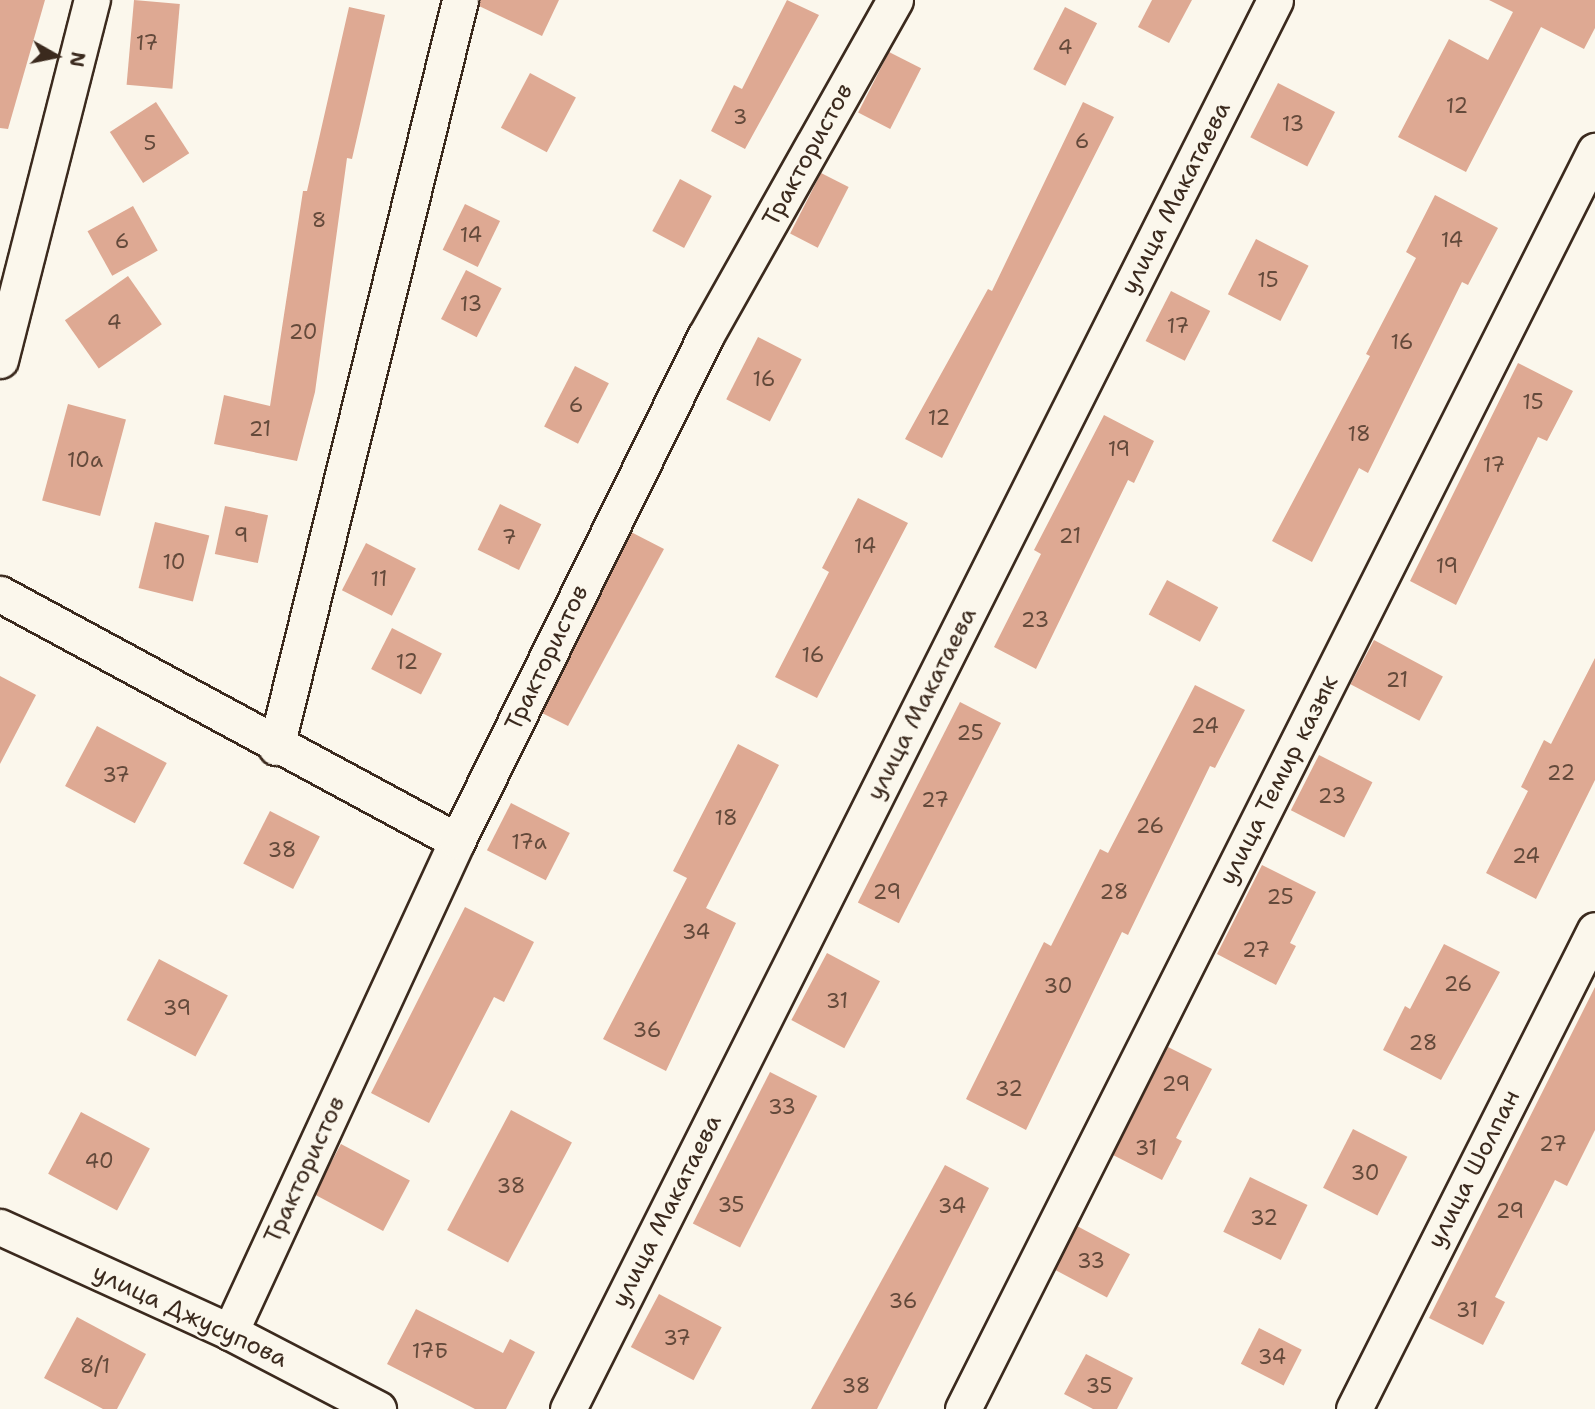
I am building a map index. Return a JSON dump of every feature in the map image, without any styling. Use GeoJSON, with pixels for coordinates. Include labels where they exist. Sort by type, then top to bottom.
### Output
{"type":"FeatureCollection","features":[{"type":"Feature","properties":{"kind":"street"},"geometry":{"type":"LineString","coordinates":[[0,360],[92,0]]}},
{"type":"Feature","properties":{"kind":"street"},"geometry":{"type":"LineString","coordinates":[[276,747],[460,0]]}},
{"type":"Feature","properties":{"kind":"street","name":"Трактористов"},"geometry":{"type":"LineString","coordinates":[[230,1332],[457,841],[705,337],[895,0]]}},
{"type":"Feature","properties":{"kind":"street","name":"улица Макатаева"},"geometry":{"type":"LineString","coordinates":[[568,1409],[1275,0]]}},
{"type":"Feature","properties":{"kind":"street","name":"улица Темир казык"},"geometry":{"type":"LineString","coordinates":[[963,1409],[1595,151]]}},
{"type":"Feature","properties":{"kind":"street"},"geometry":{"type":"LineString","coordinates":[[0,594],[276,747],[457,841]]}},
{"type":"Feature","properties":{"kind":"street","name":"улица Шолпан"},"geometry":{"type":"LineString","coordinates":[[1354,1409],[1595,930]]}},
{"type":"Feature","properties":{"kind":"street","name":"улица Джусупова"},"geometry":{"type":"LineString","coordinates":[[0,1227],[230,1332],[379,1409]]}},
{"type":"Feature","properties":{"kind":"building"},"geometry":{"type":"Polygon","coordinates":[[[0,0],[45,0],[8,129],[0,128],[0,0]]]}},
{"type":"Feature","properties":{"kind":"building"},"geometry":{"type":"Polygon","coordinates":[[[134,0],[180,4],[172,89],[127,85],[134,0]]]}},
{"type":"Feature","properties":{"kind":"building"},"geometry":{"type":"Polygon","coordinates":[[[480,0],[559,0],[542,36],[479,6],[480,0]]]}},
{"type":"Feature","properties":{"kind":"building"},"geometry":{"type":"Polygon","coordinates":[[[787,0],[819,15],[745,149],[711,131],[734,85],[742,89],[787,0]]]}},
{"type":"Feature","properties":{"kind":"building"},"geometry":{"type":"Polygon","coordinates":[[[1152,0],[1192,0],[1169,43],[1138,27],[1152,0]]]}},
{"type":"Feature","properties":{"kind":"building"},"geometry":{"type":"Polygon","coordinates":[[[1489,0],[1595,0],[1595,28],[1584,49],[1541,27],[1466,172],[1398,137],[1449,39],[1488,60],[1513,12],[1489,0]]]}},
{"type":"Feature","properties":{"kind":"building"},"geometry":{"type":"Polygon","coordinates":[[[349,7],[385,15],[352,159],[347,158],[315,392],[297,461],[214,444],[224,395],[270,406],[303,191],[307,191],[349,7]]]}},
{"type":"Feature","properties":{"kind":"building"},"geometry":{"type":"Polygon","coordinates":[[[1065,7],[1097,23],[1065,86],[1033,69],[1065,7]]]}},
{"type":"Feature","properties":{"kind":"building"},"geometry":{"type":"Polygon","coordinates":[[[889,52],[921,68],[890,129],[858,113],[889,52]]]}},
{"type":"Feature","properties":{"kind":"building"},"geometry":{"type":"Polygon","coordinates":[[[530,73],[576,97],[547,152],[501,128],[530,73]]]}},
{"type":"Feature","properties":{"kind":"building"},"geometry":{"type":"Polygon","coordinates":[[[1278,83],[1335,112],[1307,166],[1250,137],[1278,83]]]}},
{"type":"Feature","properties":{"kind":"building"},"geometry":{"type":"Polygon","coordinates":[[[156,102],[189,153],[143,183],[110,132],[156,102]]]}},
{"type":"Feature","properties":{"kind":"building"},"geometry":{"type":"Polygon","coordinates":[[[1083,102],[1114,117],[942,458],[905,439],[988,289],[992,291],[1083,102]]]}},
{"type":"Feature","properties":{"kind":"building"},"geometry":{"type":"Polygon","coordinates":[[[821,173],[849,187],[818,248],[790,234],[821,173]]]}},
{"type":"Feature","properties":{"kind":"building"},"geometry":{"type":"Polygon","coordinates":[[[680,179],[712,196],[684,248],[652,231],[680,179]]]}},
{"type":"Feature","properties":{"kind":"building"},"geometry":{"type":"Polygon","coordinates":[[[1435,195],[1498,228],[1468,285],[1462,282],[1368,473],[1359,468],[1312,562],[1272,541],[1370,356],[1366,354],[1416,258],[1406,252],[1435,195]]]}},
{"type":"Feature","properties":{"kind":"building"},"geometry":{"type":"Polygon","coordinates":[[[465,204],[500,221],[478,267],[443,250],[465,204]]]}},
{"type":"Feature","properties":{"kind":"building"},"geometry":{"type":"Polygon","coordinates":[[[133,206],[158,251],[112,276],[88,231],[133,206]]]}},
{"type":"Feature","properties":{"kind":"building"},"geometry":{"type":"Polygon","coordinates":[[[1256,239],[1309,266],[1280,321],[1228,294],[1256,239]]]}},
{"type":"Feature","properties":{"kind":"building"},"geometry":{"type":"Polygon","coordinates":[[[466,270],[502,288],[477,337],[441,319],[466,270]]]}},
{"type":"Feature","properties":{"kind":"building"},"geometry":{"type":"Polygon","coordinates":[[[128,276],[162,324],[99,368],[65,320],[128,276]]]}},
{"type":"Feature","properties":{"kind":"building"},"geometry":{"type":"Polygon","coordinates":[[[1171,291],[1210,311],[1185,361],[1146,341],[1171,291]]]}},
{"type":"Feature","properties":{"kind":"building"},"geometry":{"type":"Polygon","coordinates":[[[758,337],[802,359],[770,422],[726,399],[758,337]]]}},
{"type":"Feature","properties":{"kind":"building"},"geometry":{"type":"Polygon","coordinates":[[[1518,363],[1573,391],[1547,441],[1538,437],[1456,605],[1410,581],[1518,363]]]}},
{"type":"Feature","properties":{"kind":"building"},"geometry":{"type":"Polygon","coordinates":[[[575,366],[609,383],[578,444],[544,427],[575,366]]]}},
{"type":"Feature","properties":{"kind":"building"},"geometry":{"type":"Polygon","coordinates":[[[68,404],[126,420],[100,516],[42,501],[68,404]]]}},
{"type":"Feature","properties":{"kind":"building"},"geometry":{"type":"Polygon","coordinates":[[[1104,415],[1154,441],[1134,483],[1128,480],[1036,669],[994,647],[1041,554],[1034,550],[1104,415]]]}},
{"type":"Feature","properties":{"kind":"building"},"geometry":{"type":"Polygon","coordinates":[[[858,498],[908,523],[817,698],[775,677],[829,572],[822,568],[858,498]]]}},
{"type":"Feature","properties":{"kind":"building"},"geometry":{"type":"Polygon","coordinates":[[[500,504],[541,524],[519,570],[478,550],[500,504]]]}},
{"type":"Feature","properties":{"kind":"building"},"geometry":{"type":"Polygon","coordinates":[[[225,506],[268,515],[258,563],[215,554],[225,506]]]}},
{"type":"Feature","properties":{"kind":"building"},"geometry":{"type":"Polygon","coordinates":[[[155,522],[209,536],[193,602],[139,588],[155,522]]]}},
{"type":"Feature","properties":{"kind":"building"},"geometry":{"type":"Polygon","coordinates":[[[631,532],[664,549],[568,726],[542,713],[631,532]]]}},
{"type":"Feature","properties":{"kind":"building"},"geometry":{"type":"Polygon","coordinates":[[[366,543],[416,568],[392,616],[342,590],[366,543]]]}},
{"type":"Feature","properties":{"kind":"building"},"geometry":{"type":"Polygon","coordinates":[[[1167,580],[1218,607],[1200,642],[1149,614],[1167,580]]]}},
{"type":"Feature","properties":{"kind":"building"},"geometry":{"type":"Polygon","coordinates":[[[392,628],[442,653],[421,694],[371,669],[392,628]]]}},
{"type":"Feature","properties":{"kind":"building"},"geometry":{"type":"Polygon","coordinates":[[[1374,640],[1443,677],[1419,721],[1351,684],[1374,640]]]}},
{"type":"Feature","properties":{"kind":"building"},"geometry":{"type":"Polygon","coordinates":[[[1595,658],[1595,780],[1536,899],[1486,873],[1528,791],[1521,787],[1544,740],[1551,744],[1595,658]]]}},
{"type":"Feature","properties":{"kind":"building"},"geometry":{"type":"Polygon","coordinates":[[[0,676],[36,695],[0,764],[0,676]]]}},
{"type":"Feature","properties":{"kind":"building"},"geometry":{"type":"Polygon","coordinates":[[[1195,685],[1245,710],[1215,768],[1210,766],[1128,935],[1122,932],[1026,1130],[966,1099],[1044,942],[1051,946],[1100,849],[1108,853],[1195,685]]]}},
{"type":"Feature","properties":{"kind":"building"},"geometry":{"type":"Polygon","coordinates":[[[960,702],[1001,723],[899,923],[858,902],[960,702]]]}},
{"type":"Feature","properties":{"kind":"building"},"geometry":{"type":"Polygon","coordinates":[[[97,726],[167,763],[135,823],[65,786],[97,726]]]}},
{"type":"Feature","properties":{"kind":"building"},"geometry":{"type":"Polygon","coordinates":[[[738,744],[779,765],[706,908],[736,923],[666,1071],[603,1039],[687,878],[673,871],[738,744]]]}},
{"type":"Feature","properties":{"kind":"building"},"geometry":{"type":"Polygon","coordinates":[[[1319,755],[1372,782],[1344,837],[1291,810],[1319,755]]]}},
{"type":"Feature","properties":{"kind":"building"},"geometry":{"type":"Polygon","coordinates":[[[511,803],[570,833],[546,880],[487,850],[511,803]]]}},
{"type":"Feature","properties":{"kind":"building"},"geometry":{"type":"Polygon","coordinates":[[[270,811],[320,836],[293,889],[243,864],[270,811]]]}},
{"type":"Feature","properties":{"kind":"building"},"geometry":{"type":"Polygon","coordinates":[[[1262,865],[1316,892],[1290,943],[1296,946],[1276,985],[1217,954],[1262,865]]]}},
{"type":"Feature","properties":{"kind":"building"},"geometry":{"type":"Polygon","coordinates":[[[465,907],[534,942],[504,1002],[494,997],[429,1123],[371,1093],[465,907]]]}},
{"type":"Feature","properties":{"kind":"building"},"geometry":{"type":"Polygon","coordinates":[[[1444,944],[1500,972],[1441,1080],[1383,1050],[1405,1006],[1410,1009],[1444,944]]]}},
{"type":"Feature","properties":{"kind":"building"},"geometry":{"type":"Polygon","coordinates":[[[827,953],[880,981],[844,1048],[791,1020],[827,953]]]}},
{"type":"Feature","properties":{"kind":"building"},"geometry":{"type":"Polygon","coordinates":[[[159,959],[228,996],[195,1057],[127,1020],[159,959]]]}},
{"type":"Feature","properties":{"kind":"building"},"geometry":{"type":"Polygon","coordinates":[[[1595,987],[1595,1130],[1567,1186],[1555,1180],[1495,1297],[1505,1302],[1483,1345],[1429,1318],[1595,987]]]}},
{"type":"Feature","properties":{"kind":"building"},"geometry":{"type":"Polygon","coordinates":[[[1168,1047],[1212,1069],[1176,1138],[1182,1141],[1162,1180],[1113,1155],[1168,1047]]]}},
{"type":"Feature","properties":{"kind":"building"},"geometry":{"type":"Polygon","coordinates":[[[770,1072],[817,1096],[740,1248],[693,1223],[770,1072]]]}},
{"type":"Feature","properties":{"kind":"building"},"geometry":{"type":"Polygon","coordinates":[[[511,1110],[572,1142],[508,1262],[447,1230],[511,1110]]]}},
{"type":"Feature","properties":{"kind":"building"},"geometry":{"type":"Polygon","coordinates":[[[81,1112],[150,1149],[117,1210],[48,1174],[81,1112]]]}},
{"type":"Feature","properties":{"kind":"building"},"geometry":{"type":"Polygon","coordinates":[[[1353,1129],[1407,1157],[1377,1215],[1323,1188],[1353,1129]]]}},
{"type":"Feature","properties":{"kind":"building"},"geometry":{"type":"Polygon","coordinates":[[[341,1144],[410,1181],[383,1231],[314,1194],[341,1144]]]}},
{"type":"Feature","properties":{"kind":"building"},"geometry":{"type":"Polygon","coordinates":[[[945,1165],[989,1188],[877,1409],[811,1409],[945,1165]]]}},
{"type":"Feature","properties":{"kind":"building"},"geometry":{"type":"Polygon","coordinates":[[[1250,1177],[1308,1205],[1281,1260],[1223,1232],[1250,1177]]]}},
{"type":"Feature","properties":{"kind":"building"},"geometry":{"type":"Polygon","coordinates":[[[1077,1226],[1130,1254],[1107,1297],[1054,1269],[1077,1226]]]}},
{"type":"Feature","properties":{"kind":"building"},"geometry":{"type":"Polygon","coordinates":[[[659,1294],[722,1327],[694,1380],[631,1347],[659,1294]]]}},
{"type":"Feature","properties":{"kind":"building"},"geometry":{"type":"Polygon","coordinates":[[[416,1309],[503,1353],[510,1339],[535,1352],[506,1409],[475,1409],[387,1364],[416,1309]]]}},
{"type":"Feature","properties":{"kind":"building"},"geometry":{"type":"Polygon","coordinates":[[[77,1317],[146,1354],[117,1409],[103,1409],[44,1378],[77,1317]]]}},
{"type":"Feature","properties":{"kind":"building"},"geometry":{"type":"Polygon","coordinates":[[[1259,1328],[1302,1350],[1284,1385],[1241,1364],[1259,1328]]]}},
{"type":"Feature","properties":{"kind":"building"},"geometry":{"type":"Polygon","coordinates":[[[1086,1354],[1133,1378],[1117,1409],[1093,1409],[1064,1394],[1086,1354]]]}}]}
